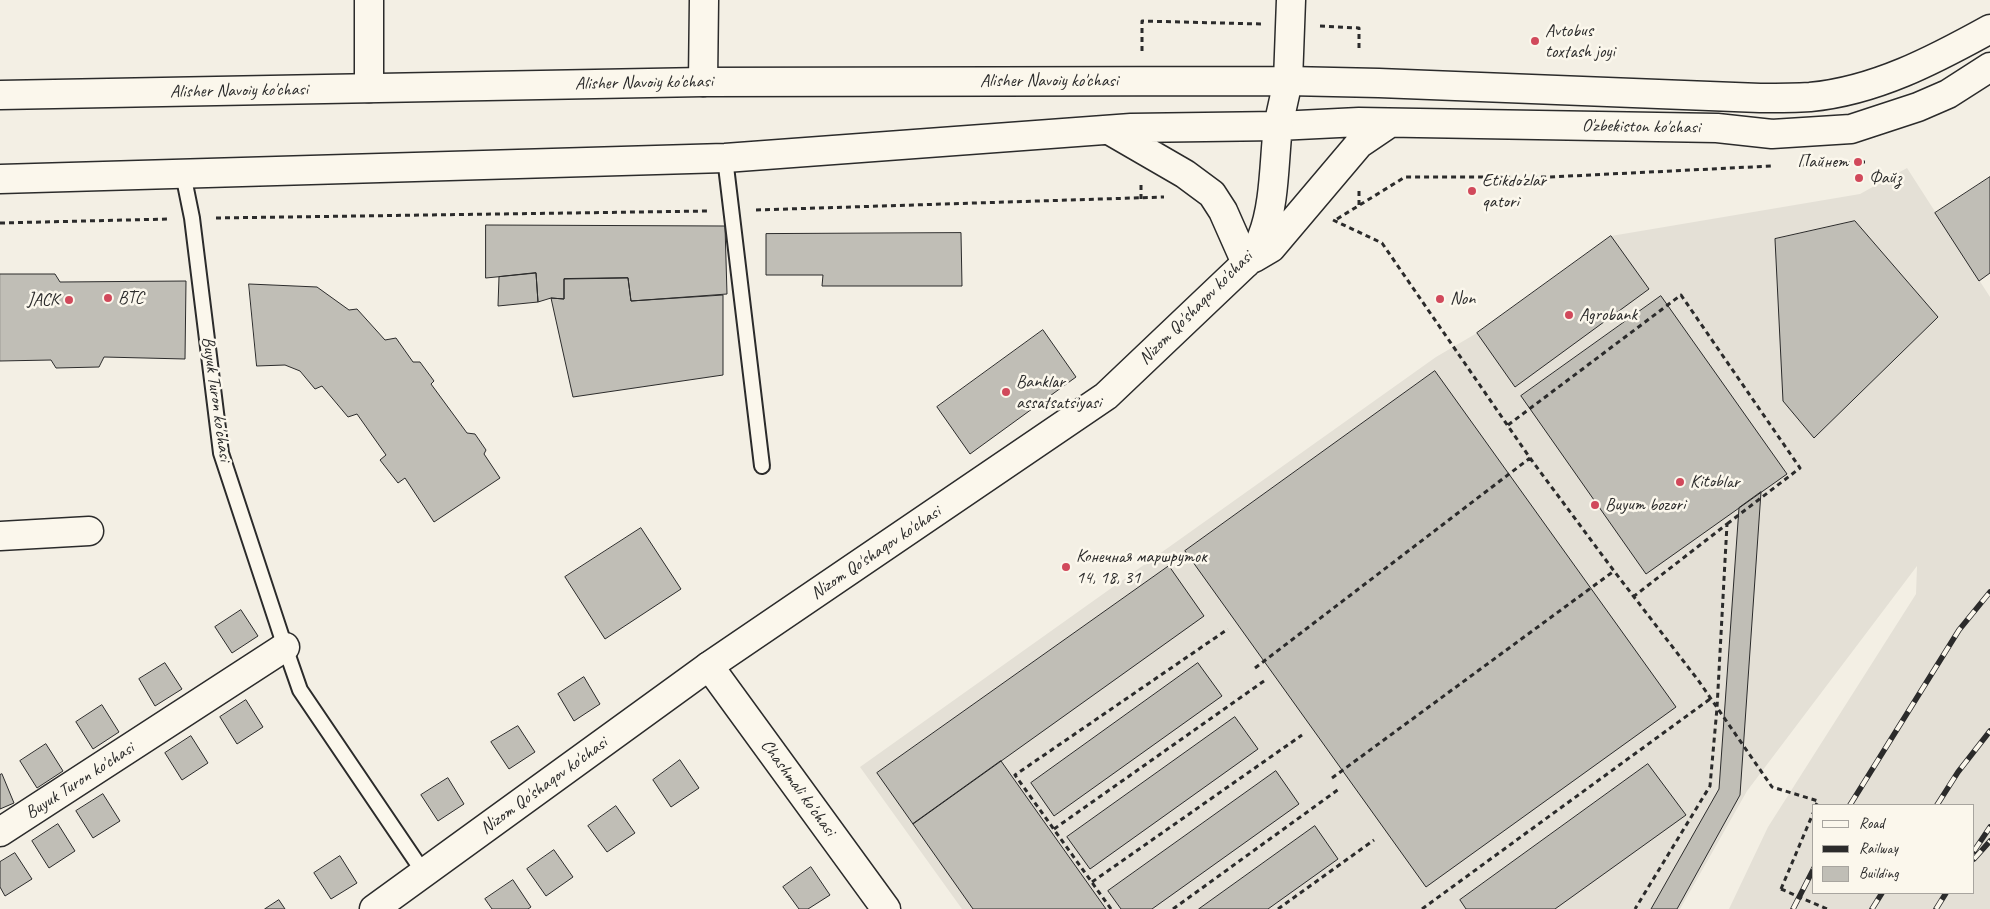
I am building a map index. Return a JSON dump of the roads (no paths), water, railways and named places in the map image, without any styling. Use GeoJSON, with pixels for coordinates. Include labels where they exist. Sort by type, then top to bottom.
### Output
{"type":"FeatureCollection","features":[{"type":"Feature","properties":{"kind":"main road"},"geometry":{"type":"LineString","coordinates":[[369,0],[370,88]]}},
{"type":"Feature","properties":{"kind":"main road"},"geometry":{"type":"LineString","coordinates":[[703,82],[704,0]]}},
{"type":"Feature","properties":{"kind":"main road","name":"Nizom Qo'shaqov ko'chasi"},"geometry":{"type":"LineString","coordinates":[[374,909],[709,666],[1106,396],[1246,263],[1262,237],[1268,217],[1278,126],[1288,81],[1291,0]]}},
{"type":"Feature","properties":{"kind":"main road","name":"O'zbekiston ko'chasi"},"geometry":{"type":"LineString","coordinates":[[1288,81],[1760,98],[1811,97],[1862,87],[1914,69],[1990,29]]}},
{"type":"Feature","properties":{"kind":"main road","name":"O'zbekiston ko'chasi"},"geometry":{"type":"LineString","coordinates":[[1278,126],[1359,122],[1717,128],[1772,134],[1851,129],[1918,107],[1948,94],[1990,67]]}},
{"type":"Feature","properties":{"kind":"main road","name":"Alisher Navoiy ko'chasi"},"geometry":{"type":"LineString","coordinates":[[0,95],[703,82],[1288,81]]}},
{"type":"Feature","properties":{"kind":"main road"},"geometry":{"type":"LineString","coordinates":[[1109,130],[1185,174],[1212,194],[1223,210],[1246,263],[1271,248],[1359,144],[1390,123]]}},
{"type":"Feature","properties":{"kind":"main road"},"geometry":{"type":"LineString","coordinates":[[0,179],[725,158],[1131,128],[1278,126]]}},
{"type":"Feature","properties":{"kind":"main road"},"geometry":{"type":"LineString","coordinates":[[0,536],[89,530]]}},
{"type":"Feature","properties":{"kind":"main road","name":"Buyuk Turon ko'chasi"},"geometry":{"type":"LineString","coordinates":[[0,832],[285,647]]}},
{"type":"Feature","properties":{"kind":"main road","name":"Chashmali ko'chasi"},"geometry":{"type":"LineString","coordinates":[[709,666],[886,909]]}},
{"type":"Feature","properties":{"kind":"lane"},"geometry":{"type":"LineString","coordinates":[[725,158],[762,466]]}},
{"type":"Feature","properties":{"kind":"lane","name":"Buyuk Turon ko'chasi"},"geometry":{"type":"LineString","coordinates":[[183,174],[192,218],[221,453],[285,647],[300,690],[424,873]]}},
{"type":"Feature","properties":{"kind":"railway"},"geometry":{"type":"LineString","coordinates":[[1851,804],[1959,630],[1990,592]]}},
{"type":"Feature","properties":{"kind":"railway"},"geometry":{"type":"LineString","coordinates":[[1938,804],[1958,772],[1990,731]]}},
{"type":"Feature","properties":{"kind":"railway"},"geometry":{"type":"LineString","coordinates":[[1975,850],[1990,827]]}},
{"type":"Feature","properties":{"kind":"railway"},"geometry":{"type":"LineString","coordinates":[[1975,858],[1990,841]]}},
{"type":"Feature","properties":{"kind":"railway"},"geometry":{"type":"LineString","coordinates":[[1793,909],[1812,872]]}},
{"type":"Feature","properties":{"kind":"railway"},"geometry":{"type":"LineString","coordinates":[[1872,909],[1881,894]]}},
{"type":"Feature","properties":{"kind":"railway"},"geometry":{"type":"LineString","coordinates":[[1936,909],[1945,894]]}},
{"type":"Feature","properties":{"kind":"place","name":"Avtobus toxtash joyi"},"geometry":{"type":"Point","coordinates":[1535,41]}},
{"type":"Feature","properties":{"kind":"place","name":"Пайнет"},"geometry":{"type":"Point","coordinates":[1858,162]}},
{"type":"Feature","properties":{"kind":"place","name":"Файз"},"geometry":{"type":"Point","coordinates":[1859,178]}},
{"type":"Feature","properties":{"kind":"place","name":"Etikdo'zlar qatori"},"geometry":{"type":"Point","coordinates":[1472,191]}},
{"type":"Feature","properties":{"kind":"place","name":"BTC"},"geometry":{"type":"Point","coordinates":[108,298]}},
{"type":"Feature","properties":{"kind":"place","name":"Non"},"geometry":{"type":"Point","coordinates":[1440,299]}},
{"type":"Feature","properties":{"kind":"place","name":"JACK"},"geometry":{"type":"Point","coordinates":[69,300]}},
{"type":"Feature","properties":{"kind":"place","name":"Agrobank"},"geometry":{"type":"Point","coordinates":[1569,315]}},
{"type":"Feature","properties":{"kind":"place","name":"Banklar assatsatsiyasi"},"geometry":{"type":"Point","coordinates":[1006,392]}},
{"type":"Feature","properties":{"kind":"place","name":"Kitoblar"},"geometry":{"type":"Point","coordinates":[1680,482]}},
{"type":"Feature","properties":{"kind":"place","name":"Buyum bozori"},"geometry":{"type":"Point","coordinates":[1595,505]}},
{"type":"Feature","properties":{"kind":"place","name":"Конечная маршруток 14, 18, 31"},"geometry":{"type":"Point","coordinates":[1066,567]}}]}
